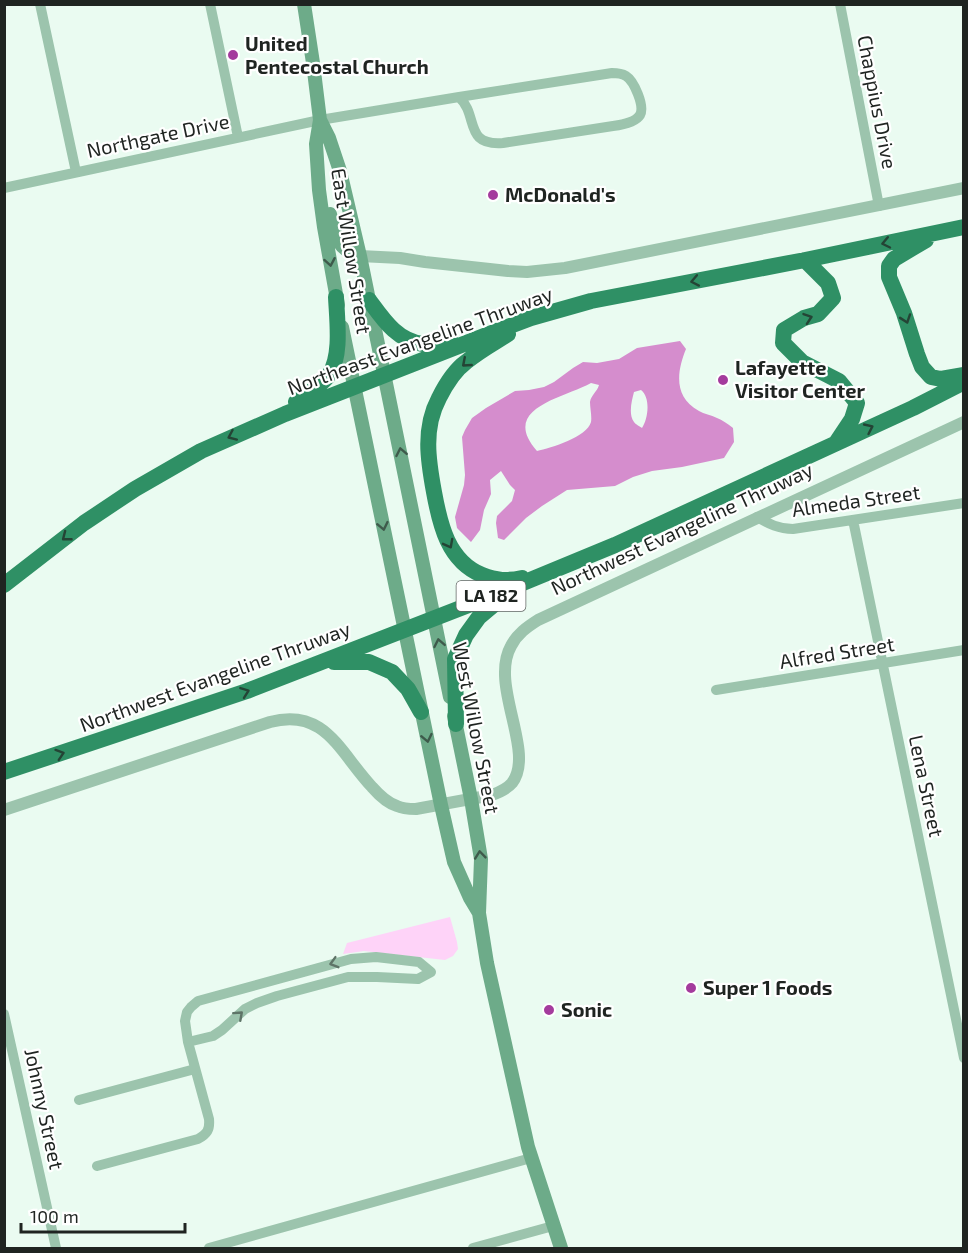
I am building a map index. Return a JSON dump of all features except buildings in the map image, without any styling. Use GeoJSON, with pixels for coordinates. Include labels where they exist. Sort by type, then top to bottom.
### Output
{"type":"FeatureCollection","features":[{"type":"Feature","properties":{"kind":"highway","name":"Northeast Evangeline Thruway"},"geometry":{"type":"LineString","coordinates":[[4,585],[84,523],[135,489],[201,451],[268,421],[531,318],[591,302],[963,226]]}},
{"type":"Feature","properties":{"kind":"highway"},"geometry":{"type":"LineString","coordinates":[[943,231],[894,259],[889,266],[889,277],[922,367],[931,377],[941,380],[963,375]]}},
{"type":"Feature","properties":{"kind":"highway"},"geometry":{"type":"LineString","coordinates":[[805,260],[828,283],[833,298],[818,314],[804,318],[784,330],[783,343],[802,362],[839,381],[857,403],[852,419],[835,444]]}},
{"type":"Feature","properties":{"kind":"highway"},"geometry":{"type":"LineString","coordinates":[[268,421],[310,393],[329,375],[338,352],[336,297]]}},
{"type":"Feature","properties":{"kind":"highway"},"geometry":{"type":"LineString","coordinates":[[369,300],[387,325],[402,338],[423,345],[476,339]]}},
{"type":"Feature","properties":{"kind":"highway"},"geometry":{"type":"LineString","coordinates":[[531,318],[465,363],[454,376],[439,398],[429,426],[428,457],[446,539],[455,555],[464,564],[492,579],[509,581],[554,570]]}},
{"type":"Feature","properties":{"kind":"highway","name":"Northwest Evangeline Thruway"},"geometry":{"type":"LineString","coordinates":[[6,771],[200,708],[518,585],[615,545],[913,408],[963,382]]}},
{"type":"Feature","properties":{"kind":"highway"},"geometry":{"type":"LineString","coordinates":[[456,724],[455,659],[466,635],[479,617],[518,585]]}},
{"type":"Feature","properties":{"kind":"highway"},"geometry":{"type":"LineString","coordinates":[[322,662],[369,662],[392,672],[408,688],[421,712]]}},
{"type":"Feature","properties":{"kind":"main road","name":"East Willow Street"},"geometry":{"type":"LineString","coordinates":[[304,4],[320,120],[316,144],[319,190],[336,297],[354,387]]}},
{"type":"Feature","properties":{"kind":"main road","name":"East Willow Street"},"geometry":{"type":"LineString","coordinates":[[320,120],[329,138],[340,171],[385,374]]}},
{"type":"Feature","properties":{"kind":"main road"},"geometry":{"type":"LineString","coordinates":[[319,190],[342,247],[360,256]]}},
{"type":"Feature","properties":{"kind":"main road","name":"West Willow Street"},"geometry":{"type":"LineString","coordinates":[[385,374],[471,799],[481,859],[479,913],[487,963],[531,1158],[561,1248]]}},
{"type":"Feature","properties":{"kind":"main road","name":"West Willow Street"},"geometry":{"type":"LineString","coordinates":[[354,387],[454,862],[479,913]]}},
{"type":"Feature","properties":{"kind":"street"},"geometry":{"type":"LineString","coordinates":[[40,4],[76,172]]}},
{"type":"Feature","properties":{"kind":"street"},"geometry":{"type":"LineString","coordinates":[[210,4],[238,137]]}},
{"type":"Feature","properties":{"kind":"street","name":"Chappius Drive"},"geometry":{"type":"LineString","coordinates":[[840,4],[879,206]]}},
{"type":"Feature","properties":{"kind":"street","name":"Northgate Drive"},"geometry":{"type":"LineString","coordinates":[[4,188],[320,120],[459,97],[617,73],[625,75],[631,81],[636,89],[641,109],[639,116],[625,124],[497,143],[480,139],[473,127],[467,106],[459,97]]}},
{"type":"Feature","properties":{"kind":"street","name":"Northeast Evangeline Thruway"},"geometry":{"type":"LineString","coordinates":[[360,256],[400,258],[508,271],[526,272],[565,268],[963,188]]}},
{"type":"Feature","properties":{"kind":"street","name":"Northwest Evangeline Thruway"},"geometry":{"type":"LineString","coordinates":[[4,810],[270,722],[293,718],[306,720],[323,729],[333,738],[379,795],[395,806],[416,809],[492,795],[511,784],[519,765],[519,752],[508,700],[504,666],[511,644],[521,632],[538,620],[963,422]]}},
{"type":"Feature","properties":{"kind":"street","name":"Almeda Street"},"geometry":{"type":"LineString","coordinates":[[757,517],[783,529],[794,529],[963,503]]}},
{"type":"Feature","properties":{"kind":"street","name":"Lena Street"},"geometry":{"type":"LineString","coordinates":[[853,520],[963,1058]]}},
{"type":"Feature","properties":{"kind":"street","name":"Alfred Street"},"geometry":{"type":"LineString","coordinates":[[716,690],[963,650]]}},
{"type":"Feature","properties":{"kind":"street"},"geometry":{"type":"LineString","coordinates":[[97,1166],[205,1136],[210,1126],[209,1119],[188,1042],[185,1021],[187,1012],[198,1001],[351,959],[376,957],[419,962],[431,972],[418,979],[348,977],[277,996],[245,1009],[213,1036],[188,1042]]}},
{"type":"Feature","properties":{"kind":"street"},"geometry":{"type":"LineString","coordinates":[[365,958],[365,977]]}},
{"type":"Feature","properties":{"kind":"street"},"geometry":{"type":"LineString","coordinates":[[272,981],[277,996]]}},
{"type":"Feature","properties":{"kind":"street","name":"Johnny Street"},"geometry":{"type":"LineString","coordinates":[[4,1014],[56,1248]]}},
{"type":"Feature","properties":{"kind":"street"},"geometry":{"type":"LineString","coordinates":[[79,1100],[195,1069]]}},
{"type":"Feature","properties":{"kind":"street"},"geometry":{"type":"LineString","coordinates":[[209,1248],[531,1158]]}},
{"type":"Feature","properties":{"kind":"street"},"geometry":{"type":"LineString","coordinates":[[473,1248],[553,1226]]}},
{"type":"Feature","properties":{"kind":"shaded area"},"geometry":{"type":"Polygon","coordinates":[[[680,341],[686,349],[679,375],[681,391],[685,398],[699,411],[733,428],[734,442],[724,458],[652,471],[615,486],[567,490],[526,518],[504,540],[498,538],[497,516],[512,501],[515,490],[501,471],[490,480],[491,494],[484,510],[480,530],[471,542],[457,528],[455,517],[465,475],[462,437],[472,418],[515,391],[544,387],[554,382],[583,362],[597,363],[619,359],[637,348],[680,341]],[[591,383],[540,406],[530,415],[526,424],[527,436],[537,451],[568,441],[588,427],[591,422],[590,402],[599,385],[591,383]],[[641,390],[634,392],[631,411],[632,419],[642,428],[648,409],[646,398],[641,390]]]}},
{"type":"Feature","properties":{"kind":"shaded area"},"geometry":{"type":"Polygon","coordinates":[[[450,917],[458,949],[453,956],[445,960],[364,951],[343,954],[347,943],[450,917]]]}},
{"type":"Feature","properties":{"kind":"place","name":"United Pentecostal Church"},"geometry":{"type":"Point","coordinates":[233,55]}},
{"type":"Feature","properties":{"kind":"place","name":"McDonald's"},"geometry":{"type":"Point","coordinates":[493,195]}},
{"type":"Feature","properties":{"kind":"place","name":"Lafayette Visitor Center"},"geometry":{"type":"Point","coordinates":[723,380]}},
{"type":"Feature","properties":{"kind":"place","name":"Super 1 Foods"},"geometry":{"type":"Point","coordinates":[691,988]}},
{"type":"Feature","properties":{"kind":"place","name":"Sonic"},"geometry":{"type":"Point","coordinates":[549,1010]}}]}
